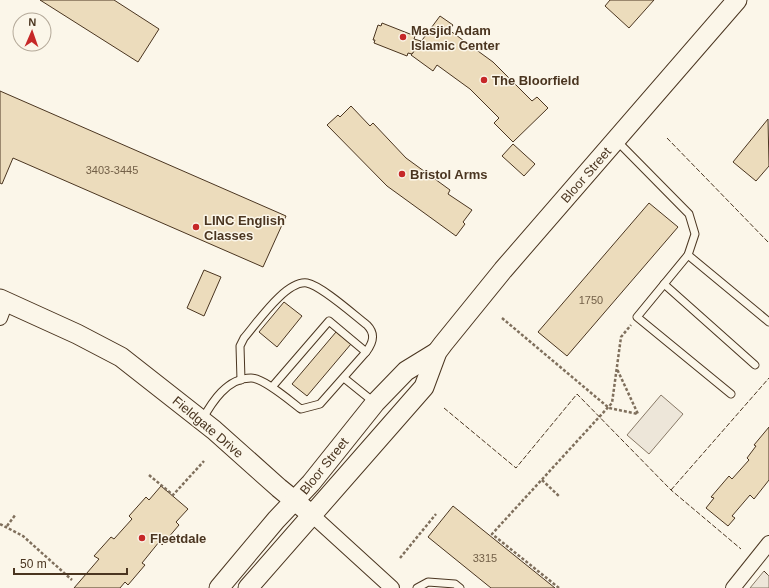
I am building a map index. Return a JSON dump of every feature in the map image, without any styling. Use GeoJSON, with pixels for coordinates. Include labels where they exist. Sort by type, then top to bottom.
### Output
{"type":"FeatureCollection","features":[{"type":"Feature","properties":{"kind":"main road","name":"Bloor Street"},"geometry":{"type":"LineString","coordinates":[[248,588],[424,387],[437,352],[503,270],[737,0]]}},
{"type":"Feature","properties":{"kind":"main road","name":"Fieldgate Drive"},"geometry":{"type":"LineString","coordinates":[[2,306],[77,334],[121,357],[202,420],[294,502],[312,515]]}},
{"type":"Feature","properties":{"kind":"main road","name":"Bloor Street"},"geometry":{"type":"LineString","coordinates":[[219,588],[276,520],[311,483],[375,403],[406,371],[437,352]]}},
{"type":"Feature","properties":{"kind":"street","name":"Fieldgate Drive"},"geometry":{"type":"LineString","coordinates":[[312,515],[392,588]]}},
{"type":"Feature","properties":{"kind":"street"},"geometry":{"type":"LineString","coordinates":[[733,588],[769,543]]}},
{"type":"Feature","properties":{"kind":"lane"},"geometry":{"type":"LineString","coordinates":[[616,140],[689,214],[695,234],[688,255],[637,317],[731,394]]}},
{"type":"Feature","properties":{"kind":"lane"},"geometry":{"type":"LineString","coordinates":[[688,255],[769,322]]}},
{"type":"Feature","properties":{"kind":"lane"},"geometry":{"type":"LineString","coordinates":[[202,420],[214,399],[233,382],[252,378],[272,386],[301,409],[320,404],[372,344],[373,338],[371,329],[318,288],[307,283],[298,284],[283,293],[244,338],[240,346],[241,380]]}},
{"type":"Feature","properties":{"kind":"lane"},"geometry":{"type":"LineString","coordinates":[[664,284],[756,365]]}},
{"type":"Feature","properties":{"kind":"lane"},"geometry":{"type":"LineString","coordinates":[[272,386],[329,321],[366,352]]}},
{"type":"Feature","properties":{"kind":"lane"},"geometry":{"type":"LineString","coordinates":[[344,378],[375,403]]}},
{"type":"Feature","properties":{"kind":"lane"},"geometry":{"type":"LineString","coordinates":[[417,588],[428,582],[455,584],[460,588]]}},
{"type":"Feature","properties":{"kind":"path"},"geometry":{"type":"LineString","coordinates":[[559,588],[492,534],[609,408],[612,403],[621,337],[637,317]]}},
{"type":"Feature","properties":{"kind":"path"},"geometry":{"type":"LineString","coordinates":[[502,318],[609,408],[638,414],[617,368]]}},
{"type":"Feature","properties":{"kind":"path"},"geometry":{"type":"LineString","coordinates":[[149,475],[173,495],[204,461]]}},
{"type":"Feature","properties":{"kind":"path"},"geometry":{"type":"LineString","coordinates":[[542,480],[560,497]]}},
{"type":"Feature","properties":{"kind":"path"},"geometry":{"type":"LineString","coordinates":[[7,526],[16,514]]}},
{"type":"Feature","properties":{"kind":"path"},"geometry":{"type":"LineString","coordinates":[[400,558],[436,514]]}},
{"type":"Feature","properties":{"kind":"path"},"geometry":{"type":"LineString","coordinates":[[0,524],[7,526],[22,536],[72,580]]}},
{"type":"Feature","properties":{"kind":"shaded area"},"geometry":{"type":"Polygon","coordinates":[[[661,395],[683,414],[649,454],[627,435],[661,395]]]}},
{"type":"Feature","properties":{"kind":"shaded area"},"geometry":{"type":"Polygon","coordinates":[[[764,571],[769,576],[769,588],[750,588],[764,571]]]}},
{"type":"Feature","properties":{"kind":"building"},"geometry":{"type":"Polygon","coordinates":[[[40,0],[114,0],[159,29],[138,62],[40,0]]]}},
{"type":"Feature","properties":{"kind":"building"},"geometry":{"type":"Polygon","coordinates":[[[610,0],[654,0],[629,28],[605,6],[610,0]]]}},
{"type":"Feature","properties":{"kind":"building","name":"The Bloorfield"},"geometry":{"type":"Polygon","coordinates":[[[440,16],[453,25],[449,30],[493,62],[532,101],[537,97],[548,108],[513,142],[494,123],[499,118],[470,89],[437,65],[433,71],[411,55],[440,16]]]}},
{"type":"Feature","properties":{"kind":"building"},"geometry":{"type":"Polygon","coordinates":[[[382,23],[415,36],[414,39],[421,41],[412,54],[408,53],[407,56],[374,43],[375,40],[373,40],[378,25],[381,26],[382,23]]]}},
{"type":"Feature","properties":{"kind":"building"},"geometry":{"type":"Polygon","coordinates":[[[0,91],[286,216],[263,267],[13,158],[2,184],[0,183],[0,91]]]}},
{"type":"Feature","properties":{"kind":"building","name":"Bristol Arms"},"geometry":{"type":"Polygon","coordinates":[[[351,106],[370,126],[373,123],[406,158],[450,190],[448,194],[472,210],[463,222],[465,224],[456,236],[387,186],[327,125],[338,115],[340,117],[351,106]]]}},
{"type":"Feature","properties":{"kind":"building"},"geometry":{"type":"Polygon","coordinates":[[[768,119],[769,166],[756,181],[733,162],[768,119]]]}},
{"type":"Feature","properties":{"kind":"building"},"geometry":{"type":"Polygon","coordinates":[[[513,144],[535,164],[524,176],[502,156],[513,144]]]}},
{"type":"Feature","properties":{"kind":"building"},"geometry":{"type":"Polygon","coordinates":[[[649,203],[678,227],[567,356],[538,332],[649,203]]]}},
{"type":"Feature","properties":{"kind":"building"},"geometry":{"type":"Polygon","coordinates":[[[204,270],[221,277],[204,316],[187,308],[204,270]]]}},
{"type":"Feature","properties":{"kind":"building"},"geometry":{"type":"Polygon","coordinates":[[[284,302],[302,316],[277,347],[259,332],[284,302]]]}},
{"type":"Feature","properties":{"kind":"building"},"geometry":{"type":"Polygon","coordinates":[[[336,332],[351,344],[307,396],[292,384],[336,332]]]}},
{"type":"Feature","properties":{"kind":"building"},"geometry":{"type":"Polygon","coordinates":[[[769,427],[769,480],[754,499],[750,495],[732,516],[735,518],[728,526],[706,508],[714,498],[711,497],[729,476],[732,479],[749,460],[747,458],[756,446],[754,445],[769,427]]]}},
{"type":"Feature","properties":{"kind":"building","name":"Fleetdale"},"geometry":{"type":"Polygon","coordinates":[[[161,486],[188,509],[176,522],[179,525],[162,545],[159,542],[142,563],[145,565],[128,585],[125,582],[120,588],[74,588],[99,559],[94,556],[111,537],[114,539],[132,519],[129,516],[146,497],[149,500],[161,486]]]}},
{"type":"Feature","properties":{"kind":"building"},"geometry":{"type":"Polygon","coordinates":[[[453,506],[555,588],[491,588],[428,537],[453,506]]]}},
{"type":"Feature","properties":{"kind":"fence"},"geometry":{"type":"LineString","coordinates":[[667,138],[769,243]]}},
{"type":"Feature","properties":{"kind":"fence"},"geometry":{"type":"LineString","coordinates":[[671,490],[769,378]]}},
{"type":"Feature","properties":{"kind":"fence"},"geometry":{"type":"LineString","coordinates":[[444,408],[516,468],[577,394],[671,490],[741,549]]}},
{"type":"Feature","properties":{"kind":"fence"},"geometry":{"type":"LineString","coordinates":[[764,571],[769,576]]}},
{"type":"Feature","properties":{"kind":"place","name":"Masjid Adam Islamic Center"},"geometry":{"type":"Point","coordinates":[403,37]}},
{"type":"Feature","properties":{"kind":"place","name":"The Bloorfield"},"geometry":{"type":"Point","coordinates":[484,80]}},
{"type":"Feature","properties":{"kind":"place","name":"Bristol Arms"},"geometry":{"type":"Point","coordinates":[402,174]}},
{"type":"Feature","properties":{"kind":"place","name":"LINC English Classes"},"geometry":{"type":"Point","coordinates":[196,227]}},
{"type":"Feature","properties":{"kind":"place","name":"Fleetdale"},"geometry":{"type":"Point","coordinates":[142,538]}}]}
